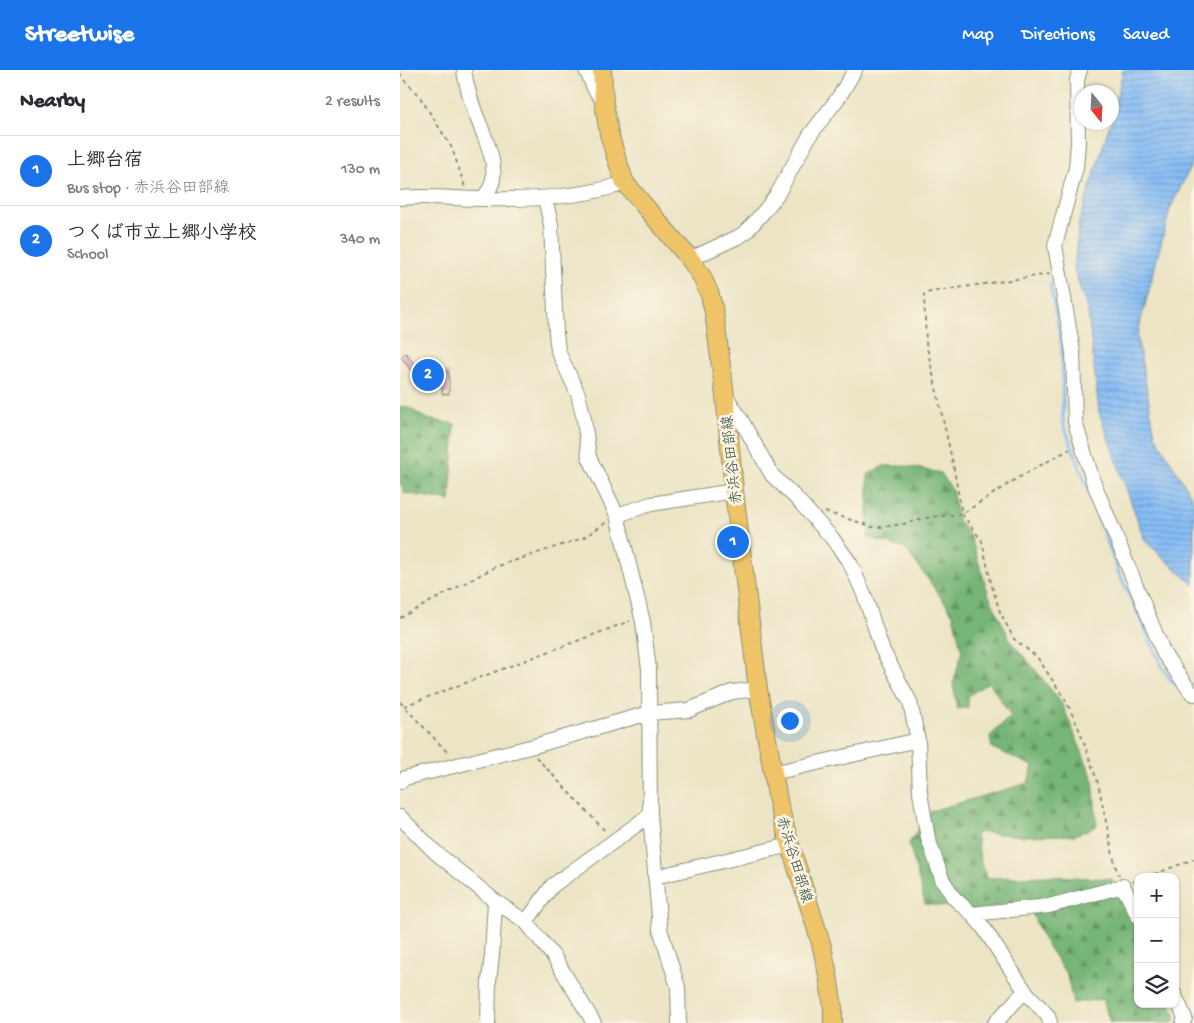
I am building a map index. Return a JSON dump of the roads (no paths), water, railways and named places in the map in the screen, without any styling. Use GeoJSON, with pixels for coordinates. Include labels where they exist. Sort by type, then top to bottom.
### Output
{"type":"FeatureCollection","features":[{"type":"Feature","properties":{"kind":"main road","name":"赤浜谷田部線"},"geometry":{"type":"LineString","coordinates":[[602,70],[604,103],[609,134],[616,160],[626,183],[690,259],[702,277],[710,295],[717,330],[758,688],[779,806],[821,943],[828,974],[833,1008],[833,1023]]}},
{"type":"Feature","properties":{"kind":"street"},"geometry":{"type":"LineString","coordinates":[[464,70],[475,111],[490,150],[494,171],[492,186],[482,199]]}},
{"type":"Feature","properties":{"kind":"street"},"geometry":{"type":"LineString","coordinates":[[586,70],[594,88],[604,103]]}},
{"type":"Feature","properties":{"kind":"street"},"geometry":{"type":"LineString","coordinates":[[690,259],[738,237],[746,232],[761,215],[778,193],[810,135],[839,96],[855,70]]}},
{"type":"Feature","properties":{"kind":"street"},"geometry":{"type":"LineString","coordinates":[[1080,70],[1076,80],[1078,143],[1076,168],[1055,245],[1072,352],[1075,422],[1093,481],[1164,654],[1194,694]]}},
{"type":"Feature","properties":{"kind":"street"},"geometry":{"type":"LineString","coordinates":[[400,198],[545,198],[626,183]]}},
{"type":"Feature","properties":{"kind":"street"},"geometry":{"type":"LineString","coordinates":[[545,198],[551,225],[558,351],[578,394],[584,419],[588,456],[617,515],[642,616],[649,670],[650,815],[655,877],[660,929],[678,988],[679,1023]]}},
{"type":"Feature","properties":{"kind":"street"},"geometry":{"type":"LineString","coordinates":[[725,396],[740,418],[772,475],[796,498],[832,538],[850,563],[864,594],[882,649],[910,702],[918,740],[920,793],[928,838],[942,879],[954,898],[983,927],[1025,991],[1048,1016],[1050,1023]]}},
{"type":"Feature","properties":{"kind":"street"},"geometry":{"type":"LineString","coordinates":[[617,515],[651,504],[734,491]]}},
{"type":"Feature","properties":{"kind":"street"},"geometry":{"type":"LineString","coordinates":[[400,782],[405,778],[649,713],[689,710],[732,692],[758,688]]}},
{"type":"Feature","properties":{"kind":"street"},"geometry":{"type":"LineString","coordinates":[[773,773],[918,740]]}},
{"type":"Feature","properties":{"kind":"street"},"geometry":{"type":"LineString","coordinates":[[526,922],[552,886],[650,815]]}},
{"type":"Feature","properties":{"kind":"street"},"geometry":{"type":"LineString","coordinates":[[400,818],[435,852],[495,902],[526,922],[554,957],[594,1023]]}},
{"type":"Feature","properties":{"kind":"street"},"geometry":{"type":"LineString","coordinates":[[655,877],[790,845]]}},
{"type":"Feature","properties":{"kind":"street"},"geometry":{"type":"LineString","coordinates":[[972,914],[1049,906],[1123,886],[1134,908]]}},
{"type":"Feature","properties":{"kind":"street"},"geometry":{"type":"LineString","coordinates":[[488,1023],[495,902]]}},
{"type":"Feature","properties":{"kind":"street"},"geometry":{"type":"LineString","coordinates":[[995,1023],[1025,991]]}},
{"type":"Feature","properties":{"kind":"street"},"geometry":{"type":"LineString","coordinates":[[1179,1004],[1185,1018],[1183,1023]]}},
{"type":"Feature","properties":{"kind":"water"},"geometry":{"type":"Polygon","coordinates":[[[1123,70],[1194,70],[1194,159],[1170,209],[1137,336],[1155,435],[1194,501],[1194,585],[1145,541],[1099,412],[1088,313],[1074,269],[1079,223],[1108,130],[1119,130],[1119,87],[1123,70]]]}},
{"type":"Feature","properties":{"kind":"waterway"},"geometry":{"type":"LineString","coordinates":[[1050,284],[1062,347],[1063,423],[1118,571],[1162,666],[1170,679],[1181,689]]}},
{"type":"Feature","properties":{"kind":"place","name":"つくば市立上郷小学校"},"geometry":{"type":"Point","coordinates":[428,375]}},
{"type":"Feature","properties":{"kind":"place","name":"上郷台宿"},"geometry":{"type":"Point","coordinates":[733,542]}}]}
